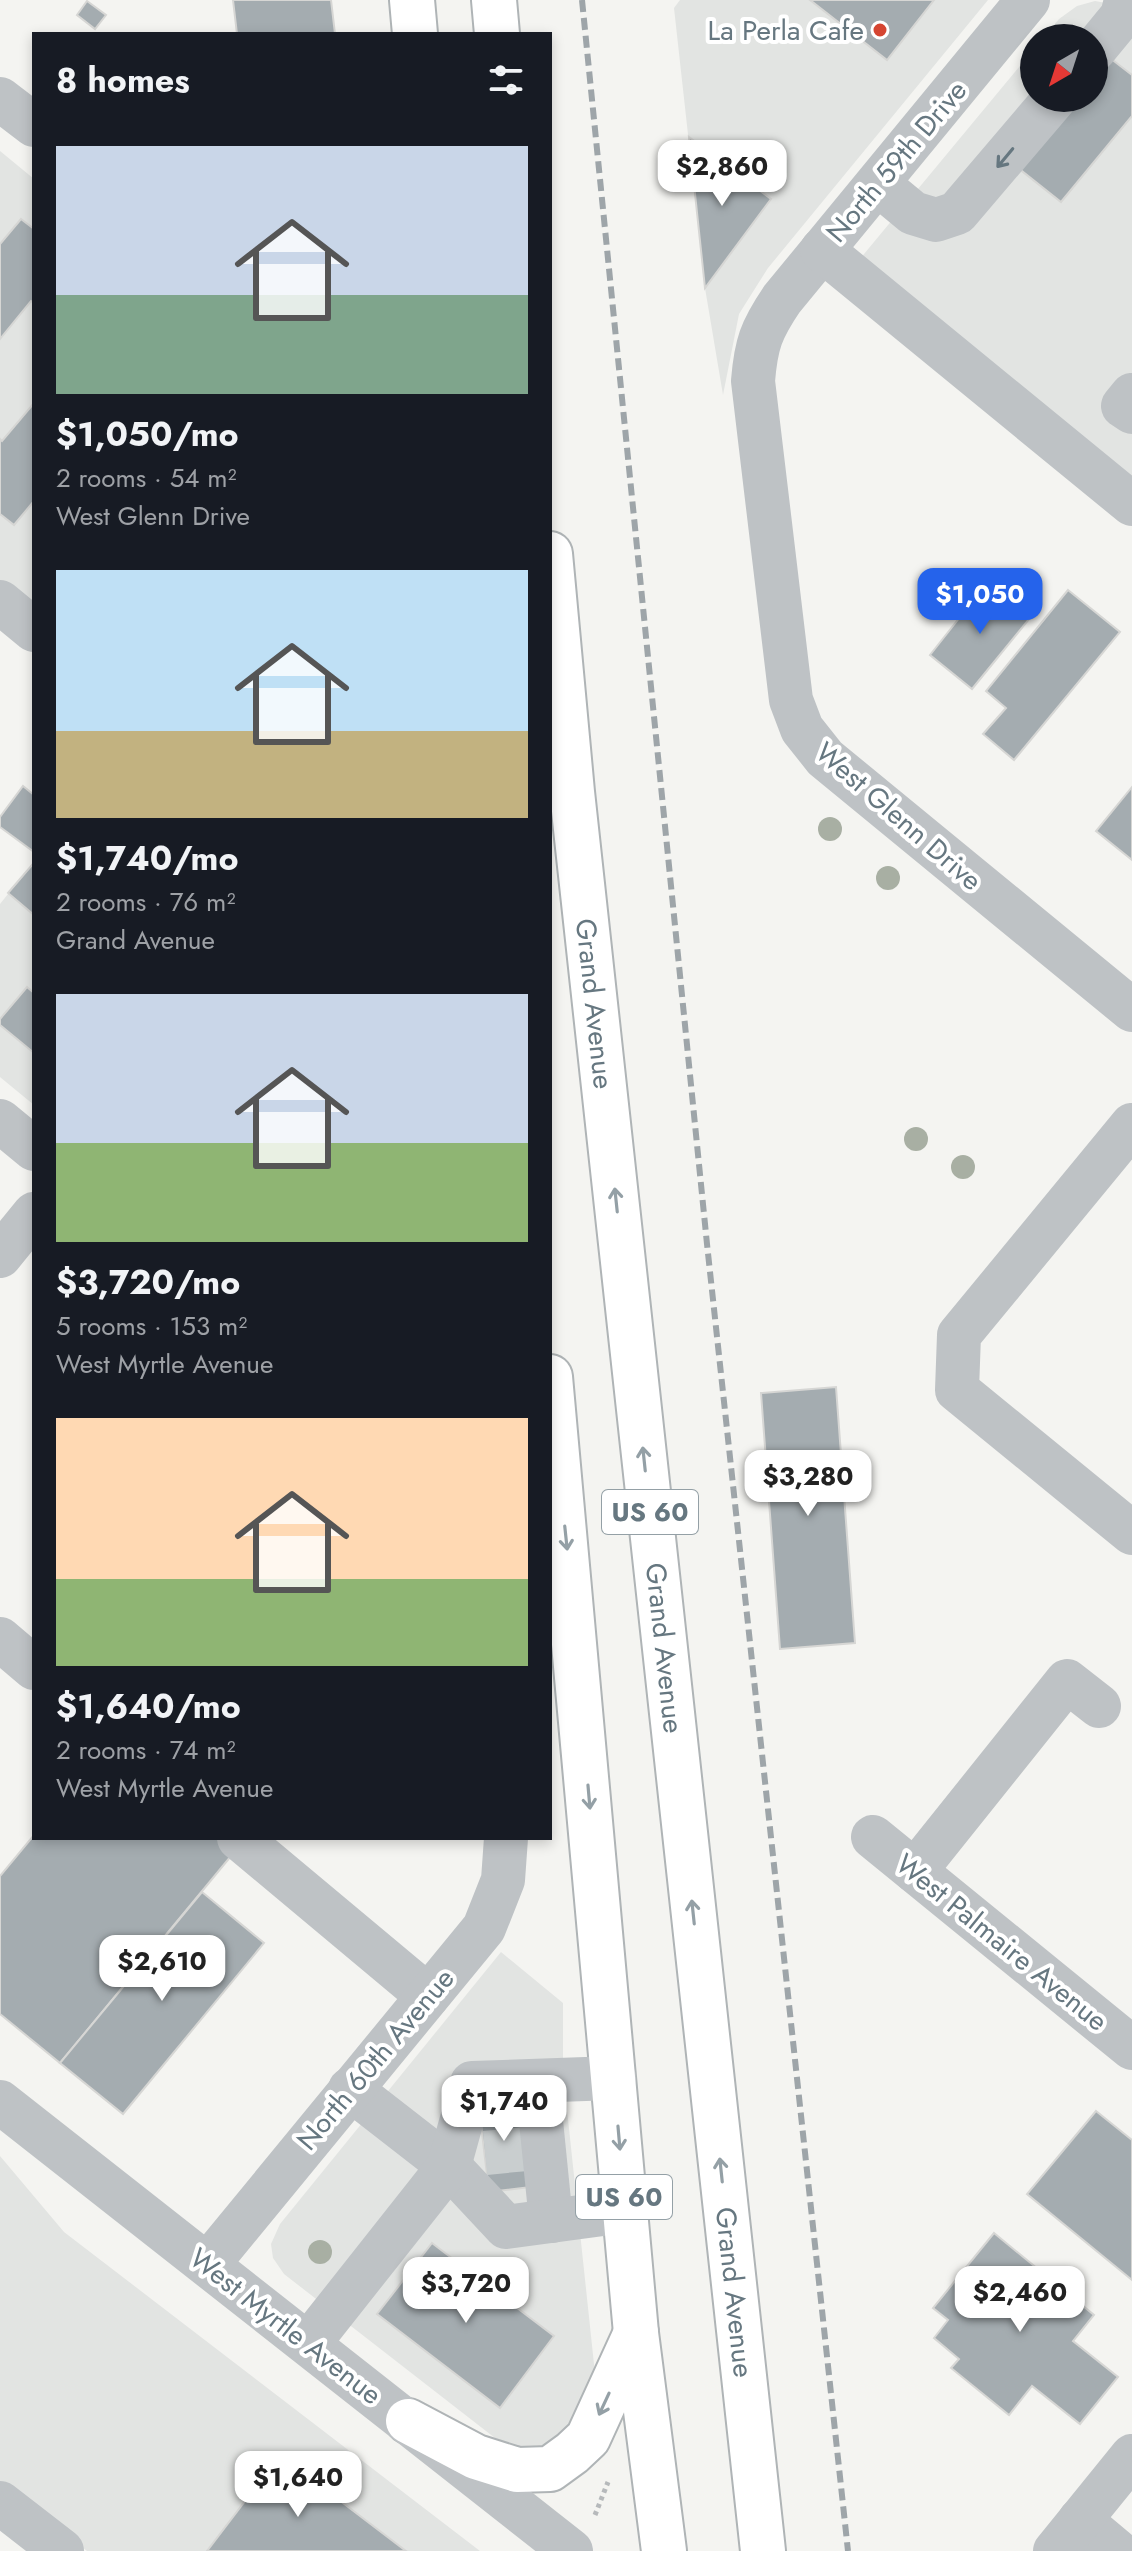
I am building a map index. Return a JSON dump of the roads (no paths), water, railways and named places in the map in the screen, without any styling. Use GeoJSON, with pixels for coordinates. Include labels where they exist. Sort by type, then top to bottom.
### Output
{"type":"FeatureCollection","features":[{"type":"Feature","properties":{"kind":"highway"},"geometry":{"type":"LineString","coordinates":[[412,0],[415,32]]}},
{"type":"Feature","properties":{"kind":"highway"},"geometry":{"type":"LineString","coordinates":[[494,0],[497,32]]}},
{"type":"Feature","properties":{"kind":"highway","name":"Grand Avenue"},"geometry":{"type":"LineString","coordinates":[[552,575],[574,808],[763,2551]]}},
{"type":"Feature","properties":{"kind":"highway","name":"US 60"},"geometry":{"type":"LineString","coordinates":[[552,1399],[636,2333],[664,2551]]}},
{"type":"Feature","properties":{"kind":"highway"},"geometry":{"type":"LineString","coordinates":[[408,2421],[476,2457],[517,2470],[550,2469],[588,2438],[636,2333]]}},
{"type":"Feature","properties":{"kind":"street","name":"North 59th Drive"},"geometry":{"type":"LineString","coordinates":[[766,323],[822,250],[1028,0]]}},
{"type":"Feature","properties":{"kind":"street"},"geometry":{"type":"LineString","coordinates":[[1108,33],[1122,16],[1126,0]]}},
{"type":"Feature","properties":{"kind":"street"},"geometry":{"type":"LineString","coordinates":[[0,99],[32,123]]}},
{"type":"Feature","properties":{"kind":"street"},"geometry":{"type":"LineString","coordinates":[[878,184],[913,213],[936,220],[957,213],[1043,112]]}},
{"type":"Feature","properties":{"kind":"street"},"geometry":{"type":"LineString","coordinates":[[822,250],[1132,504]]}},
{"type":"Feature","properties":{"kind":"street","name":"West Glenn Drive"},"geometry":{"type":"LineString","coordinates":[[766,323],[756,349],[753,381],[791,700],[802,729],[825,758],[1132,1010]]}},
{"type":"Feature","properties":{"kind":"street"},"geometry":{"type":"LineString","coordinates":[[1132,395],[1123,406],[1132,412]]}},
{"type":"Feature","properties":{"kind":"street"},"geometry":{"type":"LineString","coordinates":[[0,602],[32,628]]}},
{"type":"Feature","properties":{"kind":"street"},"geometry":{"type":"LineString","coordinates":[[0,1121],[32,1147]]}},
{"type":"Feature","properties":{"kind":"street"},"geometry":{"type":"LineString","coordinates":[[1132,1125],[959,1335],[957,1390],[1132,1533]]}},
{"type":"Feature","properties":{"kind":"street"},"geometry":{"type":"LineString","coordinates":[[0,1256],[32,1216]]}},
{"type":"Feature","properties":{"kind":"street"},"geometry":{"type":"LineString","coordinates":[[0,1639],[32,1666]]}},
{"type":"Feature","properties":{"kind":"street"},"geometry":{"type":"LineString","coordinates":[[915,1871],[1067,1681],[1099,1706]]}},
{"type":"Feature","properties":{"kind":"street","name":"West Palmaire Avenue"},"geometry":{"type":"LineString","coordinates":[[873,1837],[1132,2048]]}},
{"type":"Feature","properties":{"kind":"street"},"geometry":{"type":"LineString","coordinates":[[241,1840],[428,1996]]}},
{"type":"Feature","properties":{"kind":"street","name":"North 60th Avenue"},"geometry":{"type":"LineString","coordinates":[[208,2264],[484,1928],[503,1880],[506,1840]]}},
{"type":"Feature","properties":{"kind":"street"},"geometry":{"type":"LineString","coordinates":[[614,2078],[472,2083],[506,2227],[625,2211]]}},
{"type":"Feature","properties":{"kind":"street"},"geometry":{"type":"LineString","coordinates":[[309,2343],[491,2154],[537,2081]]}},
{"type":"Feature","properties":{"kind":"street"},"geometry":{"type":"LineString","coordinates":[[350,2089],[491,2154],[551,2221]]}},
{"type":"Feature","properties":{"kind":"street","name":"West Myrtle Avenue"},"geometry":{"type":"LineString","coordinates":[[0,2102],[571,2551]]}},
{"type":"Feature","properties":{"kind":"street"},"geometry":{"type":"LineString","coordinates":[[1117,2551],[1068,2536],[1132,2456]]}},
{"type":"Feature","properties":{"kind":"street"},"geometry":{"type":"LineString","coordinates":[[0,2503],[62,2551]]}},
{"type":"Feature","properties":{"kind":"tunnel"},"geometry":{"type":"LineString","coordinates":[[485,2153],[526,2149]]}},
{"type":"Feature","properties":{"kind":"railway"},"geometry":{"type":"LineString","coordinates":[[582,0],[707,1244],[848,2551]]}},
{"type":"Feature","properties":{"kind":"place","name":"La Perla Cafe"},"geometry":{"type":"Point","coordinates":[880,30]}}]}
